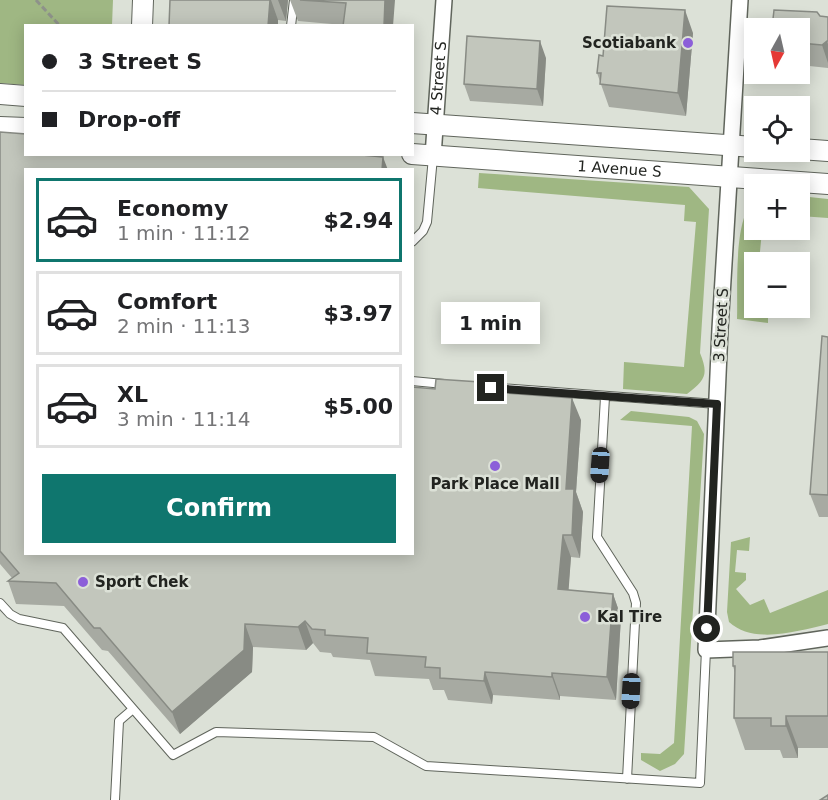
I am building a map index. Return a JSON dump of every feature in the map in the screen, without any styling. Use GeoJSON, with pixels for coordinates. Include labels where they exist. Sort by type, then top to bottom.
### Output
{"type":"FeatureCollection","features":[{"type":"Feature","properties":{"kind":"street"},"geometry":{"type":"LineString","coordinates":[[142,24],[144,0]]}},
{"type":"Feature","properties":{"kind":"street","name":"4 Street S"},"geometry":{"type":"LineString","coordinates":[[433,156],[444,0]]}},
{"type":"Feature","properties":{"kind":"street","name":"3 Street S"},"geometry":{"type":"LineString","coordinates":[[706,650],[717,404],[740,0]]}},
{"type":"Feature","properties":{"kind":"street"},"geometry":{"type":"LineString","coordinates":[[0,94],[24,96]]}},
{"type":"Feature","properties":{"kind":"street"},"geometry":{"type":"LineString","coordinates":[[414,123],[744,146]]}},
{"type":"Feature","properties":{"kind":"street"},"geometry":{"type":"LineString","coordinates":[[0,127],[24,128]]}},
{"type":"Feature","properties":{"kind":"street"},"geometry":{"type":"LineString","coordinates":[[810,150],[828,151]]}},
{"type":"Feature","properties":{"kind":"street","name":"1 Avenue S"},"geometry":{"type":"LineString","coordinates":[[414,154],[828,184]]}},
{"type":"Feature","properties":{"kind":"street"},"geometry":{"type":"LineString","coordinates":[[706,650],[760,648],[828,638]]}},
{"type":"Feature","properties":{"kind":"lane"},"geometry":{"type":"LineString","coordinates":[[291,24],[294,0]]}},
{"type":"Feature","properties":{"kind":"lane"},"geometry":{"type":"LineString","coordinates":[[414,240],[423,231],[427,222],[433,156]]}},
{"type":"Feature","properties":{"kind":"lane"},"geometry":{"type":"LineString","coordinates":[[414,381],[458,385]]}},
{"type":"Feature","properties":{"kind":"lane"},"geometry":{"type":"LineString","coordinates":[[468,386],[717,404]]}},
{"type":"Feature","properties":{"kind":"lane"},"geometry":{"type":"LineString","coordinates":[[604,396],[597,537],[633,593],[636,603],[627,779]]}},
{"type":"Feature","properties":{"kind":"lane"},"geometry":{"type":"LineString","coordinates":[[0,603],[10,614],[20,619],[63,628],[173,755],[216,732],[374,737],[426,766],[700,783],[706,650]]}},
{"type":"Feature","properties":{"kind":"lane"},"geometry":{"type":"LineString","coordinates":[[115,800],[120,721],[133,709]]}},
{"type":"Feature","properties":{"kind":"path"},"geometry":{"type":"LineString","coordinates":[[36,0],[58,24]]}},
{"type":"Feature","properties":{"kind":"green space"},"geometry":{"type":"Polygon","coordinates":[[[0,0],[113,0],[112,24],[24,24],[24,85],[0,83],[0,0]]]}},
{"type":"Feature","properties":{"kind":"green space"},"geometry":{"type":"Polygon","coordinates":[[[479,173],[689,187],[709,209],[700,353],[705,372],[698,385],[687,394],[623,389],[624,362],[684,367],[696,222],[684,221],[685,205],[478,188],[479,173]]]}},
{"type":"Feature","properties":{"kind":"green space"},"geometry":{"type":"Polygon","coordinates":[[[810,197],[828,199],[828,218],[810,217],[810,197]]]}},
{"type":"Feature","properties":{"kind":"green space"},"geometry":{"type":"Polygon","coordinates":[[[744,220],[744,240],[761,240],[760,252],[744,252],[744,318],[768,318],[768,323],[737,319],[738,256],[744,220]]]}},
{"type":"Feature","properties":{"kind":"green space"},"geometry":{"type":"Polygon","coordinates":[[[631,411],[689,417],[697,421],[704,434],[684,754],[675,764],[660,771],[641,760],[641,753],[660,754],[674,743],[692,426],[620,420],[631,411]]]}},
{"type":"Feature","properties":{"kind":"green space"},"geometry":{"type":"Polygon","coordinates":[[[750,537],[749,551],[737,550],[735,572],[746,573],[746,580],[736,589],[750,605],[764,599],[770,613],[828,590],[828,624],[790,633],[763,635],[739,629],[729,622],[727,612],[731,542],[750,537]]]}},
{"type":"Feature","properties":{"kind":"building"},"geometry":{"type":"Polygon","coordinates":[[[170,0],[270,0],[268,24],[169,24],[170,0]]]}},
{"type":"Feature","properties":{"kind":"building"},"geometry":{"type":"Polygon","coordinates":[[[300,0],[385,0],[384,24],[343,24],[346,3],[300,0]]]}},
{"type":"Feature","properties":{"kind":"building"},"geometry":{"type":"Polygon","coordinates":[[[607,6],[685,10],[678,93],[600,84],[601,73],[597,73],[599,55],[603,56],[607,6]]]}},
{"type":"Feature","properties":{"kind":"building"},"geometry":{"type":"Polygon","coordinates":[[[774,10],[817,12],[820,16],[828,17],[828,41],[822,45],[810,44],[810,18],[773,18],[774,10]]]}},
{"type":"Feature","properties":{"kind":"building"},"geometry":{"type":"Polygon","coordinates":[[[467,36],[540,41],[537,89],[464,84],[467,36]]]}},
{"type":"Feature","properties":{"kind":"building","name":"Park Place Mall"},"geometry":{"type":"Polygon","coordinates":[[[0,132],[24,134],[24,156],[383,157],[382,168],[24,168],[24,555],[414,555],[414,387],[435,389],[436,379],[480,382],[480,391],[572,398],[566,489],[574,489],[572,535],[563,535],[558,589],[613,594],[607,677],[552,673],[552,677],[485,672],[484,681],[440,678],[440,668],[425,667],[426,657],[367,653],[368,638],[325,635],[325,630],[312,629],[305,621],[298,627],[245,624],[244,650],[172,712],[100,628],[94,628],[56,583],[8,581],[19,573],[0,551],[0,132]]]}},
{"type":"Feature","properties":{"kind":"building"},"geometry":{"type":"Polygon","coordinates":[[[822,336],[828,337],[828,495],[810,494],[822,336]]]}},
{"type":"Feature","properties":{"kind":"building"},"geometry":{"type":"Polygon","coordinates":[[[733,652],[828,652],[828,716],[786,716],[786,726],[771,726],[771,718],[734,718],[733,652]]]}},
{"type":"Feature","properties":{"kind":"place","name":"Scotiabank"},"geometry":{"type":"Point","coordinates":[688,43]}},
{"type":"Feature","properties":{"kind":"place","name":"Park Place Mall"},"geometry":{"type":"Point","coordinates":[495,466]}},
{"type":"Feature","properties":{"kind":"place","name":"Sport Chek"},"geometry":{"type":"Point","coordinates":[83,582]}},
{"type":"Feature","properties":{"kind":"place","name":"Kal Tire"},"geometry":{"type":"Point","coordinates":[585,617]}},
{"type":"Feature","properties":{"kind":"route"},"geometry":{"type":"LineString","coordinates":[[491,388],[717,404],[707,629]]}}]}
